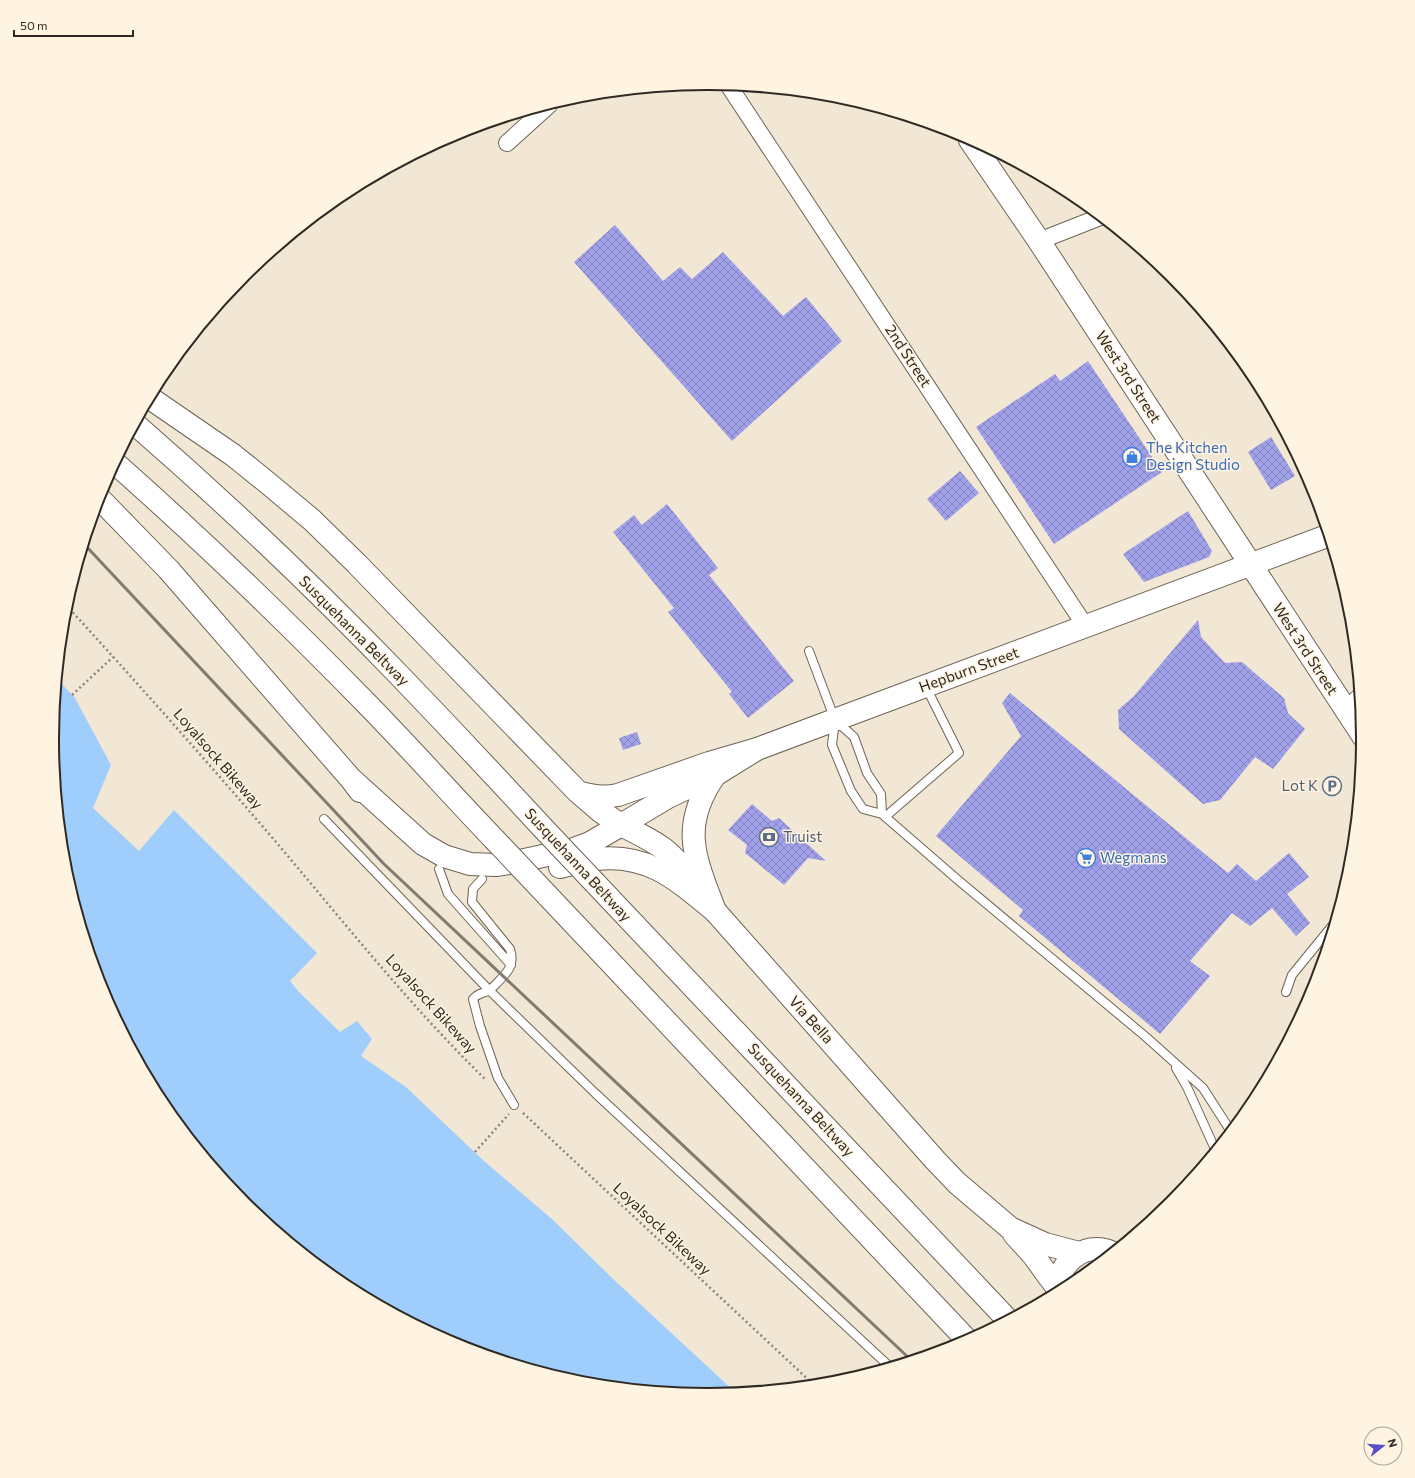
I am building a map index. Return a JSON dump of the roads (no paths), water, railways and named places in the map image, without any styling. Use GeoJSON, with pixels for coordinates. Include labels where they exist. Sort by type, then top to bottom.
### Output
{"type":"FeatureCollection","features":[{"type":"Feature","properties":{"kind":"main road","name":"West 3rd Street"},"geometry":{"type":"LineString","coordinates":[[976,149],[1039,241],[1300,640],[1352,704],[1355,714]]}},
{"type":"Feature","properties":{"kind":"main road","name":"Via Bella"},"geometry":{"type":"LineString","coordinates":[[154,401],[239,460],[312,520],[362,569],[578,792],[600,811],[620,825],[652,842],[673,858],[690,876],[715,911],[935,1160],[957,1183],[1000,1220],[1034,1256],[1055,1286]]}},
{"type":"Feature","properties":{"kind":"main road","name":"Susquehanna Beltway"},"geometry":{"type":"LineString","coordinates":[[139,428],[262,540],[337,612],[399,675],[1004,1316]]}},
{"type":"Feature","properties":{"kind":"main road"},"geometry":{"type":"LineString","coordinates":[[119,467],[239,576],[368,705],[962,1335]]}},
{"type":"Feature","properties":{"kind":"main road"},"geometry":{"type":"LineString","coordinates":[[104,503],[178,579],[351,779],[394,837],[414,855],[439,869],[468,878],[482,879],[512,877],[597,859],[624,859],[637,861],[663,871],[684,885],[715,911]]}},
{"type":"Feature","properties":{"kind":"main road","name":"Hepburn Street"},"geometry":{"type":"LineString","coordinates":[[351,779],[423,844],[444,856],[470,864],[496,865],[571,850],[590,842],[668,797],[715,775],[757,749],[1324,538]]}},
{"type":"Feature","properties":{"kind":"main road"},"geometry":{"type":"LineString","coordinates":[[578,792],[602,797],[618,795],[709,763],[757,749]]}},
{"type":"Feature","properties":{"kind":"main road"},"geometry":{"type":"LineString","coordinates":[[715,775],[700,800],[696,813],[693,838],[697,863],[715,911]]}},
{"type":"Feature","properties":{"kind":"main road","name":"Via Bella"},"geometry":{"type":"LineString","coordinates":[[1000,1220],[1033,1239],[1079,1253]]}},
{"type":"Feature","properties":{"kind":"main road"},"geometry":{"type":"LineString","coordinates":[[1057,1285],[1058,1277],[1063,1267],[1068,1261],[1079,1253],[1087,1250],[1099,1249],[1105,1251]]}},
{"type":"Feature","properties":{"kind":"street","name":"2nd Street"},"geometry":{"type":"LineString","coordinates":[[732,91],[1086,626]]}},
{"type":"Feature","properties":{"kind":"street"},"geometry":{"type":"LineString","coordinates":[[507,143],[540,113]]}},
{"type":"Feature","properties":{"kind":"street"},"geometry":{"type":"LineString","coordinates":[[1039,241],[1095,220]]}},
{"type":"Feature","properties":{"kind":"lane"},"geometry":{"type":"LineString","coordinates":[[809,651],[835,720],[832,746],[851,791],[863,809],[884,816],[958,880],[1146,1037],[1203,1088],[1228,1126]]}},
{"type":"Feature","properties":{"kind":"lane"},"geometry":{"type":"LineString","coordinates":[[884,816],[959,753],[926,686]]}},
{"type":"Feature","properties":{"kind":"lane"},"geometry":{"type":"LineString","coordinates":[[835,720],[854,737],[867,773],[881,794],[884,816]]}},
{"type":"Feature","properties":{"kind":"lane"},"geometry":{"type":"LineString","coordinates":[[324,819],[489,990],[601,1098],[885,1362]]}},
{"type":"Feature","properties":{"kind":"lane"},"geometry":{"type":"LineString","coordinates":[[439,869],[448,894],[511,965]]}},
{"type":"Feature","properties":{"kind":"lane"},"geometry":{"type":"LineString","coordinates":[[482,879],[473,889],[472,902],[510,949],[512,958],[511,965],[504,976],[489,990],[478,994],[473,999],[480,1026],[498,1078],[514,1105]]}},
{"type":"Feature","properties":{"kind":"lane"},"geometry":{"type":"LineString","coordinates":[[1286,992],[1292,975],[1326,933]]}},
{"type":"Feature","properties":{"kind":"lane"},"geometry":{"type":"LineString","coordinates":[[1168,1058],[1177,1068],[1187,1087],[1213,1145]]}},
{"type":"Feature","properties":{"kind":"water"},"geometry":{"type":"Polygon","coordinates":[[[62,684],[75,698],[111,765],[93,808],[139,851],[174,810],[317,953],[290,981],[298,991],[340,1032],[357,1021],[372,1039],[361,1056],[406,1087],[484,1161],[553,1220],[611,1277],[730,1387],[708,1388],[665,1386],[623,1382],[581,1375],[499,1353],[459,1338],[421,1321],[383,1301],[347,1278],[280,1227],[249,1198],[220,1167],[193,1134],[168,1099],[146,1063],[126,1026],[108,987],[93,947],[71,866],[65,824],[60,781],[59,739],[62,684]]]}},
{"type":"Feature","properties":{"kind":"railway"},"geometry":{"type":"LineString","coordinates":[[88,548],[384,864],[907,1356]]}},
{"type":"Feature","properties":{"kind":"place","name":"The Kitchen Design Studio"},"geometry":{"type":"Point","coordinates":[1132,457]}},
{"type":"Feature","properties":{"kind":"place","name":"Lot K"},"geometry":{"type":"Point","coordinates":[1332,786]}},
{"type":"Feature","properties":{"kind":"place","name":"Truist"},"geometry":{"type":"Point","coordinates":[769,837]}},
{"type":"Feature","properties":{"kind":"place","name":"Wegmans"},"geometry":{"type":"Point","coordinates":[1086,858]}}]}
